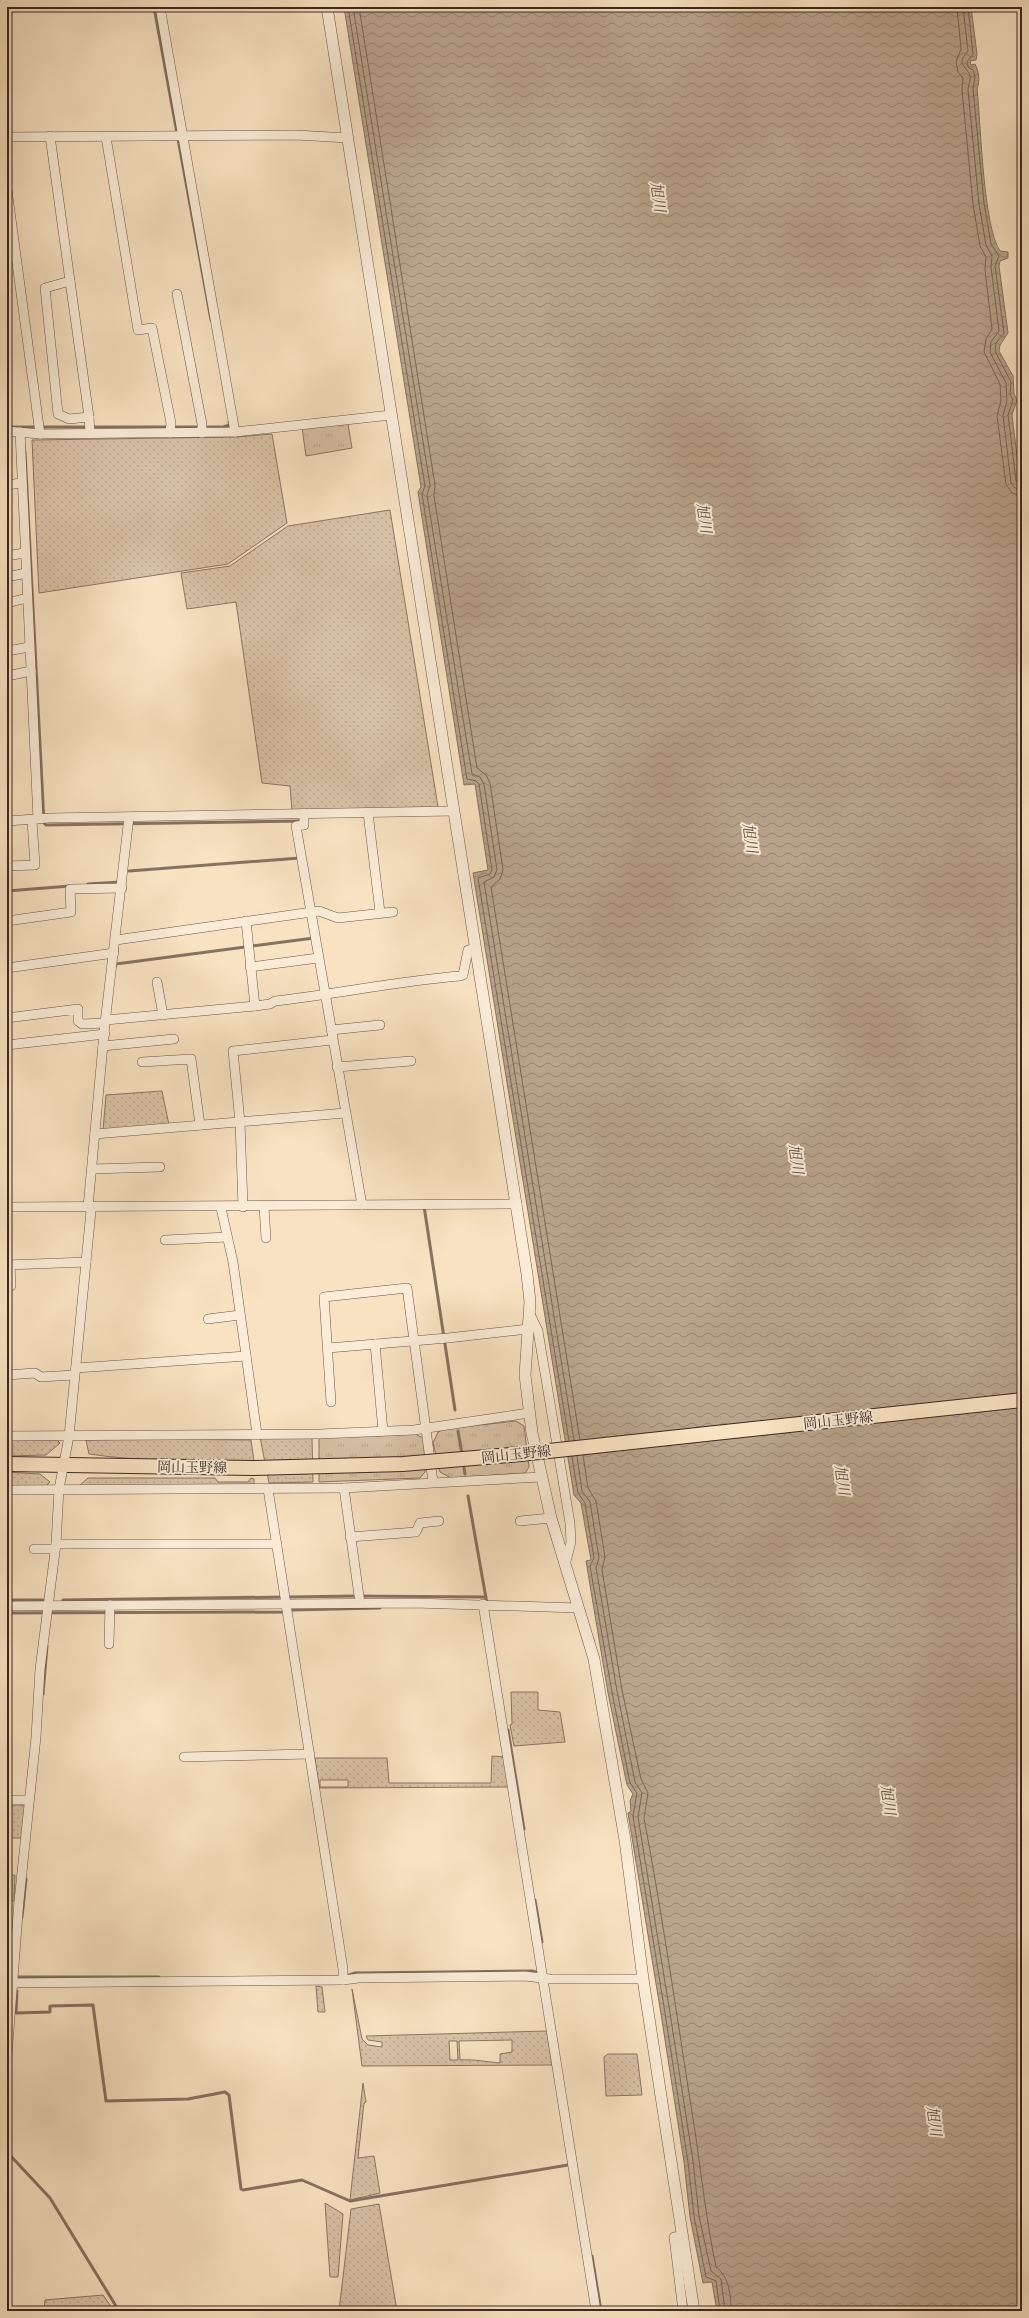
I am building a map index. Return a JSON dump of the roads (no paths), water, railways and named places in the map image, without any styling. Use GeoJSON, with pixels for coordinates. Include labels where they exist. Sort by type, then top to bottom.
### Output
{"type":"FeatureCollection","features":[{"type":"Feature","properties":{"kind":"main road","name":"岡山玉野線"},"geometry":{"type":"LineString","coordinates":[[7,1464],[253,1468],[403,1464],[513,1454],[1022,1400]]}},
{"type":"Feature","properties":{"kind":"street"},"geometry":{"type":"LineString","coordinates":[[160,7],[178,136],[235,432]]}},
{"type":"Feature","properties":{"kind":"street"},"geometry":{"type":"LineString","coordinates":[[327,7],[517,1204],[527,1274],[529,1311],[525,1375],[529,1413],[541,1477],[551,1518],[594,1660],[625,1840],[643,1979],[694,2311]]}},
{"type":"Feature","properties":{"kind":"street"},"geometry":{"type":"LineString","coordinates":[[7,137],[296,135],[348,138]]}},
{"type":"Feature","properties":{"kind":"street"},"geometry":{"type":"LineString","coordinates":[[50,136],[90,426]]}},
{"type":"Feature","properties":{"kind":"street"},"geometry":{"type":"LineString","coordinates":[[106,137],[138,330],[152,328],[170,429]]}},
{"type":"Feature","properties":{"kind":"street"},"geometry":{"type":"LineString","coordinates":[[7,189],[39,429]]}},
{"type":"Feature","properties":{"kind":"street"},"geometry":{"type":"LineString","coordinates":[[68,426],[58,414],[45,288],[70,281]]}},
{"type":"Feature","properties":{"kind":"street"},"geometry":{"type":"LineString","coordinates":[[177,294],[202,429]]}},
{"type":"Feature","properties":{"kind":"street"},"geometry":{"type":"LineString","coordinates":[[7,431],[20,432],[68,426],[90,426],[202,429],[235,432],[391,415]]}},
{"type":"Feature","properties":{"kind":"street"},"geometry":{"type":"LineString","coordinates":[[68,426],[90,426]]}},
{"type":"Feature","properties":{"kind":"street"},"geometry":{"type":"LineString","coordinates":[[7,866],[35,865],[40,819],[24,552],[20,432]]}},
{"type":"Feature","properties":{"kind":"street"},"geometry":{"type":"LineString","coordinates":[[7,485],[21,483]]}},
{"type":"Feature","properties":{"kind":"street"},"geometry":{"type":"LineString","coordinates":[[7,556],[24,552]]}},
{"type":"Feature","properties":{"kind":"street"},"geometry":{"type":"LineString","coordinates":[[7,577],[26,573]]}},
{"type":"Feature","properties":{"kind":"street"},"geometry":{"type":"LineString","coordinates":[[7,603],[27,598]]}},
{"type":"Feature","properties":{"kind":"street"},"geometry":{"type":"LineString","coordinates":[[7,651],[29,647]]}},
{"type":"Feature","properties":{"kind":"street"},"geometry":{"type":"LineString","coordinates":[[7,676],[31,671]]}},
{"type":"Feature","properties":{"kind":"street"},"geometry":{"type":"LineString","coordinates":[[7,821],[40,819],[129,822],[304,814],[454,811]]}},
{"type":"Feature","properties":{"kind":"street"},"geometry":{"type":"LineString","coordinates":[[368,813],[380,912]]}},
{"type":"Feature","properties":{"kind":"street"},"geometry":{"type":"LineString","coordinates":[[304,814],[304,825],[300,826],[314,912],[318,958],[328,994],[335,1030],[332,1040],[341,1066],[345,1113],[361,1203]]}},
{"type":"Feature","properties":{"kind":"street"},"geometry":{"type":"LineString","coordinates":[[7,2056],[18,1901],[60,1489],[63,1464],[69,1436],[91,1211],[88,1207],[95,1169],[107,1046],[105,1034],[108,1021],[129,822]]}},
{"type":"Feature","properties":{"kind":"street"},"geometry":{"type":"LineString","coordinates":[[7,921],[71,912],[70,889],[122,888]]}},
{"type":"Feature","properties":{"kind":"street"},"geometry":{"type":"LineString","coordinates":[[116,940],[314,912],[338,918],[380,912],[393,912]]}},
{"type":"Feature","properties":{"kind":"street"},"geometry":{"type":"LineString","coordinates":[[246,922],[255,1006]]}},
{"type":"Feature","properties":{"kind":"street"},"geometry":{"type":"LineString","coordinates":[[7,1018],[78,1010],[78,1021],[82,1024],[255,1006],[270,1004],[275,1001],[422,979],[460,976],[463,975],[468,950],[476,948]]}},
{"type":"Feature","properties":{"kind":"street"},"geometry":{"type":"LineString","coordinates":[[7,968],[114,953]]}},
{"type":"Feature","properties":{"kind":"street"},"geometry":{"type":"LineString","coordinates":[[250,967],[318,958]]}},
{"type":"Feature","properties":{"kind":"street"},"geometry":{"type":"LineString","coordinates":[[157,982],[163,1015]]}},
{"type":"Feature","properties":{"kind":"street"},"geometry":{"type":"LineString","coordinates":[[335,1030],[380,1025]]}},
{"type":"Feature","properties":{"kind":"street"},"geometry":{"type":"LineString","coordinates":[[7,1045],[105,1034]]}},
{"type":"Feature","properties":{"kind":"street"},"geometry":{"type":"LineString","coordinates":[[107,1046],[174,1039]]}},
{"type":"Feature","properties":{"kind":"street"},"geometry":{"type":"LineString","coordinates":[[243,1204],[240,1122],[233,1051],[332,1040]]}},
{"type":"Feature","properties":{"kind":"street"},"geometry":{"type":"LineString","coordinates":[[142,1062],[191,1059],[200,1126]]}},
{"type":"Feature","properties":{"kind":"street"},"geometry":{"type":"LineString","coordinates":[[341,1066],[411,1062]]}},
{"type":"Feature","properties":{"kind":"street"},"geometry":{"type":"LineString","coordinates":[[98,1134],[345,1113]]}},
{"type":"Feature","properties":{"kind":"street"},"geometry":{"type":"LineString","coordinates":[[95,1169],[160,1167]]}},
{"type":"Feature","properties":{"kind":"street"},"geometry":{"type":"LineString","coordinates":[[7,1207],[221,1208],[243,1204],[264,1207],[361,1203],[422,1205],[517,1204]]}},
{"type":"Feature","properties":{"kind":"street"},"geometry":{"type":"LineString","coordinates":[[264,1207],[266,1238]]}},
{"type":"Feature","properties":{"kind":"street"},"geometry":{"type":"LineString","coordinates":[[221,1208],[240,1315],[257,1434]]}},
{"type":"Feature","properties":{"kind":"street"},"geometry":{"type":"LineString","coordinates":[[166,1240],[227,1237]]}},
{"type":"Feature","properties":{"kind":"street"},"geometry":{"type":"LineString","coordinates":[[11,1286],[8,1265],[86,1262]]}},
{"type":"Feature","properties":{"kind":"street"},"geometry":{"type":"LineString","coordinates":[[332,1402],[324,1297],[407,1288],[427,1427],[433,1482]]}},
{"type":"Feature","properties":{"kind":"street"},"geometry":{"type":"LineString","coordinates":[[529,1311],[538,1331],[570,1523],[571,1542],[564,1564]]}},
{"type":"Feature","properties":{"kind":"street"},"geometry":{"type":"LineString","coordinates":[[208,1319],[240,1315]]}},
{"type":"Feature","properties":{"kind":"street"},"geometry":{"type":"LineString","coordinates":[[328,1348],[444,1339],[528,1329]]}},
{"type":"Feature","properties":{"kind":"street"},"geometry":{"type":"LineString","coordinates":[[375,1344],[383,1431]]}},
{"type":"Feature","properties":{"kind":"street"},"geometry":{"type":"LineString","coordinates":[[7,1374],[34,1373],[42,1377],[75,1371],[246,1356]]}},
{"type":"Feature","properties":{"kind":"street"},"geometry":{"type":"LineString","coordinates":[[7,1436],[320,1434],[427,1427],[529,1413]]}},
{"type":"Feature","properties":{"kind":"street"},"geometry":{"type":"LineString","coordinates":[[7,1490],[344,1488],[541,1477]]}},
{"type":"Feature","properties":{"kind":"street"},"geometry":{"type":"LineString","coordinates":[[344,1488],[360,1598]]}},
{"type":"Feature","properties":{"kind":"street"},"geometry":{"type":"LineString","coordinates":[[268,1489],[310,1754],[343,1978]]}},
{"type":"Feature","properties":{"kind":"street"},"geometry":{"type":"LineString","coordinates":[[520,1521],[551,1518]]}},
{"type":"Feature","properties":{"kind":"street"},"geometry":{"type":"LineString","coordinates":[[350,1537],[416,1532],[420,1523],[439,1522]]}},
{"type":"Feature","properties":{"kind":"street"},"geometry":{"type":"LineString","coordinates":[[34,1550],[55,1547],[277,1544]]}},
{"type":"Feature","properties":{"kind":"street"},"geometry":{"type":"LineString","coordinates":[[7,1606],[47,1611],[110,1610],[286,1605],[360,1598],[578,1608]]}},
{"type":"Feature","properties":{"kind":"street"},"geometry":{"type":"LineString","coordinates":[[486,1604],[596,2311]]}},
{"type":"Feature","properties":{"kind":"street"},"geometry":{"type":"LineString","coordinates":[[109,1644],[110,1610]]}},
{"type":"Feature","properties":{"kind":"street"},"geometry":{"type":"LineString","coordinates":[[184,1757],[310,1754]]}},
{"type":"Feature","properties":{"kind":"street"},"geometry":{"type":"LineString","coordinates":[[7,1800],[29,1800]]}},
{"type":"Feature","properties":{"kind":"street"},"geometry":{"type":"LineString","coordinates":[[12,1980],[517,1976],[643,1979]]}},
{"type":"Feature","properties":{"kind":"street"},"geometry":{"type":"LineString","coordinates":[[683,2236],[674,2238],[683,2311]]}},
{"type":"Feature","properties":{"kind":"water","name":"旭川"},"geometry":{"type":"Polygon","coordinates":[[[344,7],[971,7],[977,54],[976,60],[970,61],[971,65],[975,64],[979,76],[977,89],[986,198],[994,238],[1000,251],[1008,252],[1008,258],[1000,261],[999,266],[1008,333],[1000,345],[999,351],[1013,376],[1014,394],[1017,400],[1012,415],[1022,497],[1022,2311],[717,2311],[712,2282],[703,2283],[690,2217],[684,2162],[628,1813],[631,1811],[630,1801],[633,1794],[627,1785],[608,1693],[586,1561],[591,1560],[581,1503],[574,1495],[473,873],[488,870],[475,784],[464,785],[418,492],[421,487],[344,7]]]}},
{"type":"Feature","properties":{"kind":"waterway"},"geometry":{"type":"LineString","coordinates":[[154,7],[211,320]]}},
{"type":"Feature","properties":{"kind":"waterway"},"geometry":{"type":"LineString","coordinates":[[11,427],[223,427],[230,425],[229,422]]}},
{"type":"Feature","properties":{"kind":"waterway"},"geometry":{"type":"LineString","coordinates":[[25,452],[44,823],[46,825],[299,821],[299,824]]}},
{"type":"Feature","properties":{"kind":"waterway"},"geometry":{"type":"LineString","coordinates":[[129,871],[300,858]]}},
{"type":"Feature","properties":{"kind":"waterway"},"geometry":{"type":"LineString","coordinates":[[88,884],[120,882]]}},
{"type":"Feature","properties":{"kind":"waterway"},"geometry":{"type":"LineString","coordinates":[[7,891],[70,886]]}},
{"type":"Feature","properties":{"kind":"waterway"},"geometry":{"type":"LineString","coordinates":[[252,946],[314,938]]}},
{"type":"Feature","properties":{"kind":"waterway"},"geometry":{"type":"LineString","coordinates":[[115,967],[116,964],[245,947]]}},
{"type":"Feature","properties":{"kind":"waterway"},"geometry":{"type":"LineString","coordinates":[[424,1206],[455,1410]]}},
{"type":"Feature","properties":{"kind":"waterway"},"geometry":{"type":"LineString","coordinates":[[458,1431],[462,1454]]}},
{"type":"Feature","properties":{"kind":"waterway"},"geometry":{"type":"LineString","coordinates":[[463,1462],[465,1474]]}},
{"type":"Feature","properties":{"kind":"waterway"},"geometry":{"type":"LineString","coordinates":[[468,1496],[487,1604]]}},
{"type":"Feature","properties":{"kind":"waterway"},"geometry":{"type":"LineString","coordinates":[[63,1600],[356,1596],[486,1597]]}},
{"type":"Feature","properties":{"kind":"waterway"},"geometry":{"type":"LineString","coordinates":[[7,1600],[43,1600]]}},
{"type":"Feature","properties":{"kind":"waterway"},"geometry":{"type":"LineString","coordinates":[[7,1613],[290,1612],[292,1610],[380,1608]]}},
{"type":"Feature","properties":{"kind":"waterway"},"geometry":{"type":"LineString","coordinates":[[43,1694],[47,1646]]}},
{"type":"Feature","properties":{"kind":"waterway"},"geometry":{"type":"LineString","coordinates":[[508,1730],[524,1829]]}},
{"type":"Feature","properties":{"kind":"waterway"},"geometry":{"type":"LineString","coordinates":[[22,1917],[26,1879]]}},
{"type":"Feature","properties":{"kind":"waterway"},"geometry":{"type":"LineString","coordinates":[[535,1900],[542,1942]]}},
{"type":"Feature","properties":{"kind":"waterway"},"geometry":{"type":"LineString","coordinates":[[349,1975],[355,1973],[532,1971],[540,1973]]}},
{"type":"Feature","properties":{"kind":"waterway"},"geometry":{"type":"LineString","coordinates":[[7,1977],[159,1977]]}},
{"type":"Feature","properties":{"kind":"waterway"},"geometry":{"type":"LineString","coordinates":[[17,1991],[16,2013],[50,2012],[50,2006],[93,2005],[106,2101],[188,2099],[225,2092],[229,2095],[241,2189],[243,2190],[302,2180],[350,2201],[568,2165]]}},
{"type":"Feature","properties":{"kind":"waterway"},"geometry":{"type":"LineString","coordinates":[[7,2152],[50,2198],[119,2311]]}},
{"type":"Feature","properties":{"kind":"waterway"},"geometry":{"type":"LineString","coordinates":[[592,2256],[601,2311]]}}]}
